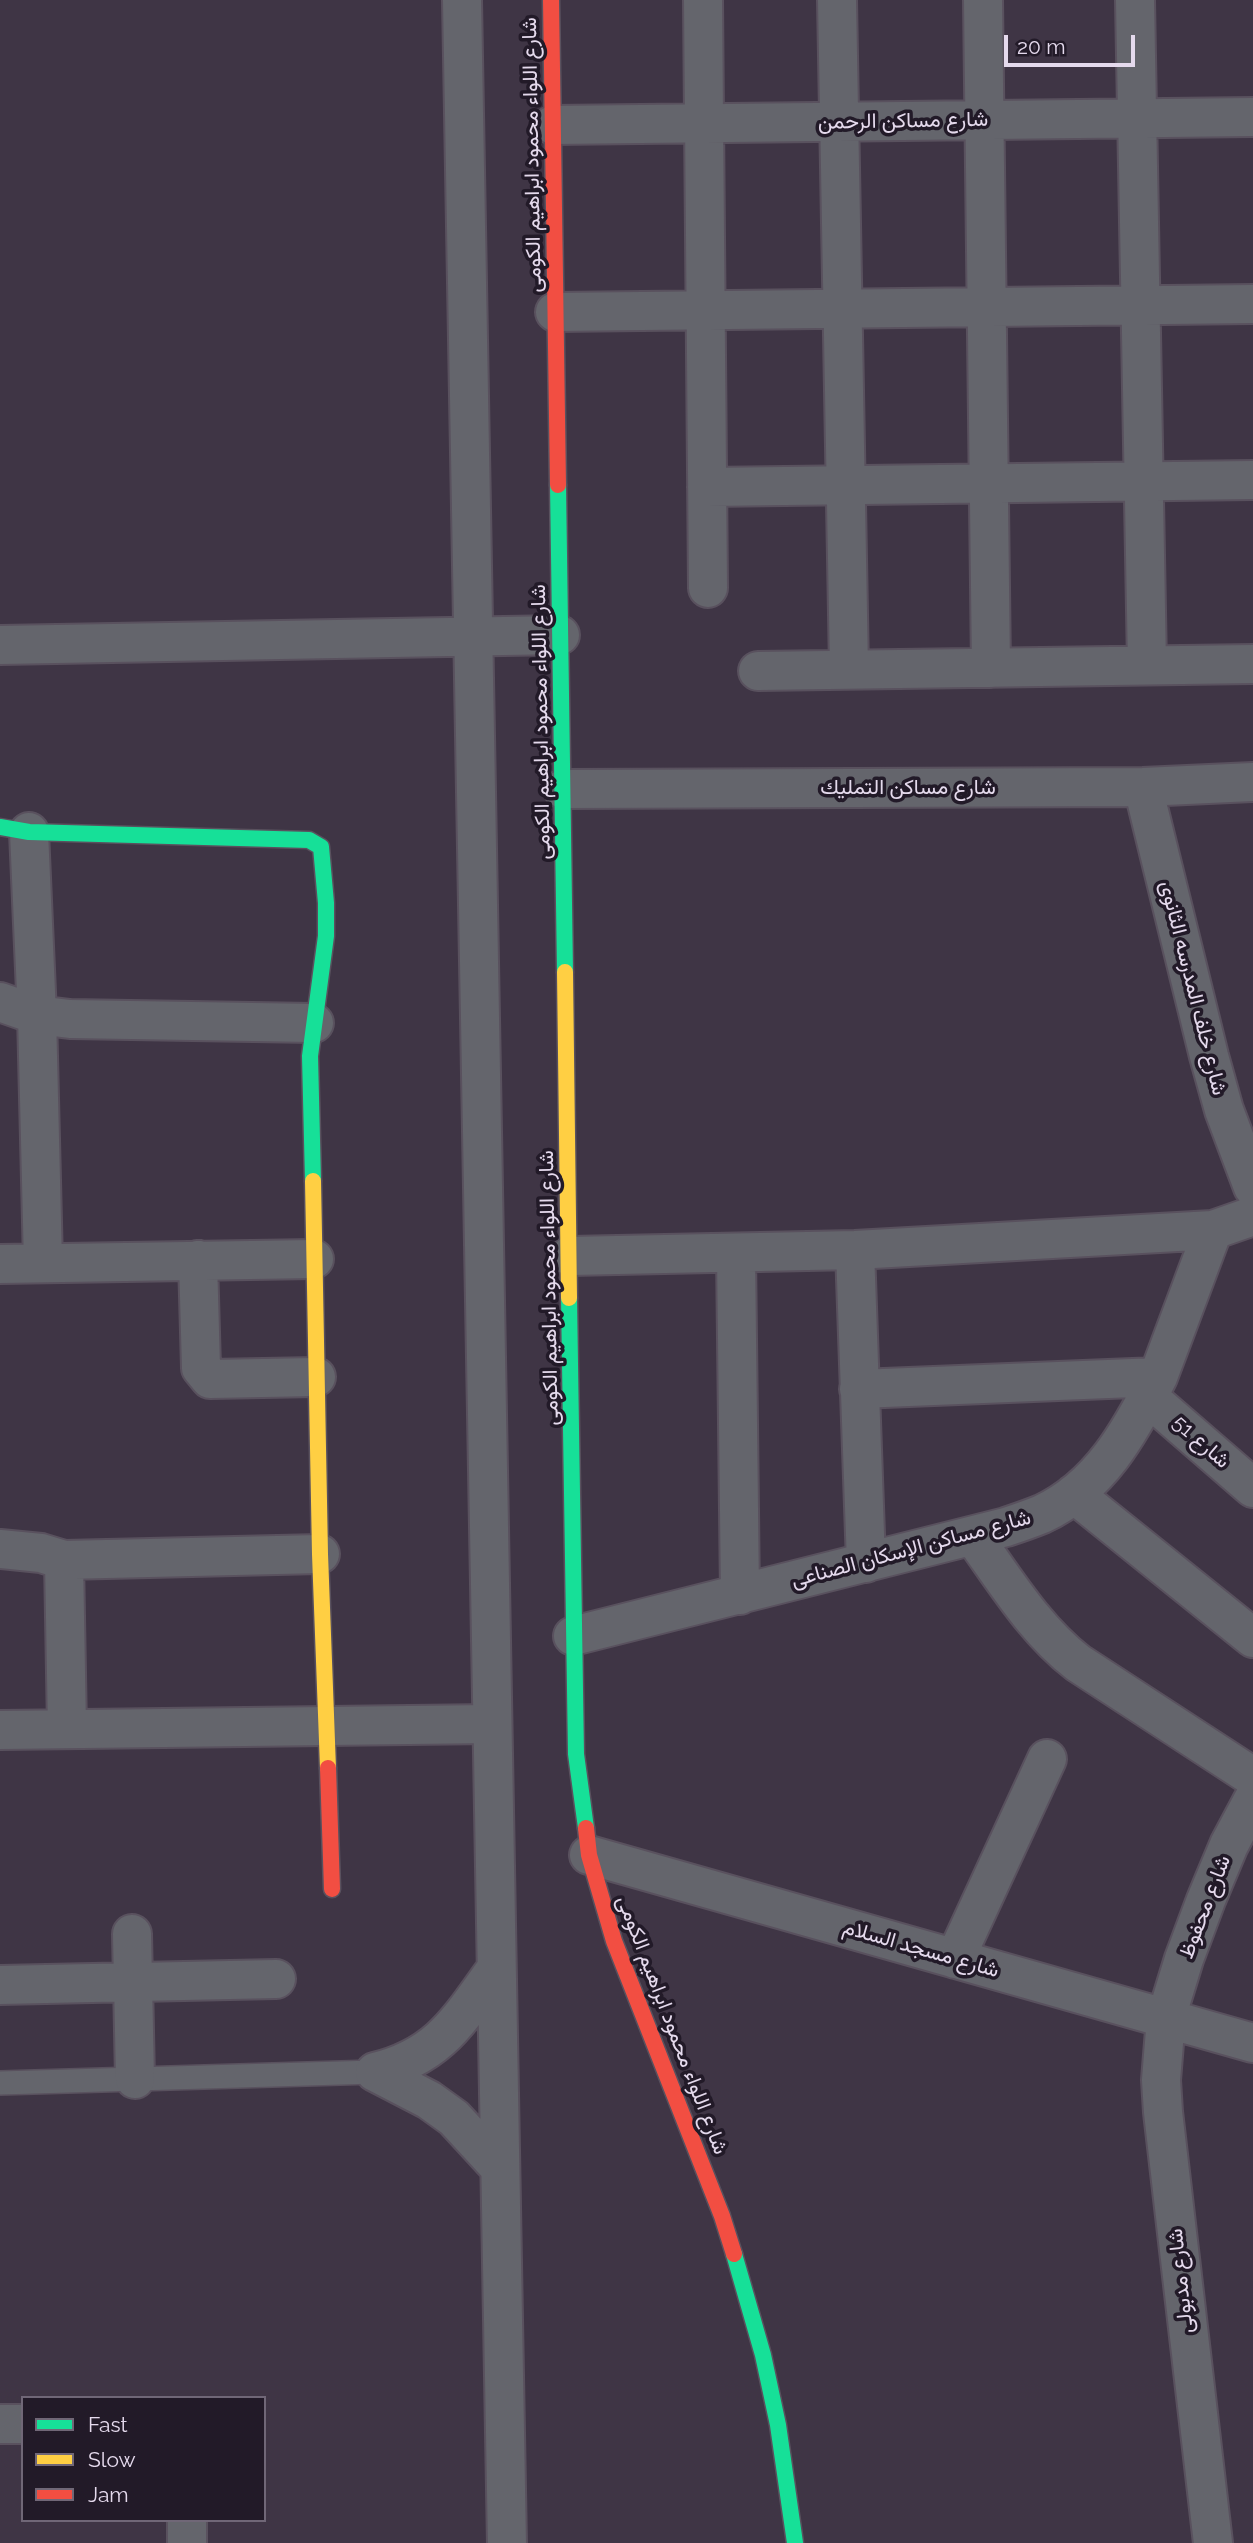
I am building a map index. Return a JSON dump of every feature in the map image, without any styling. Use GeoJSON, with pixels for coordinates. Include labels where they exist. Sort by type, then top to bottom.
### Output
{"type":"FeatureCollection","features":[{"type":"Feature","properties":{"kind":"street"},"geometry":{"type":"LineString","coordinates":[[462,0],[507,2543]]}},
{"type":"Feature","properties":{"kind":"street","name":"شارع اللواء محمود ابراهيم الكومى"},"geometry":{"type":"LineString","coordinates":[[551,0],[576,1754],[589,1855],[614,1941],[722,2216],[744,2285],[778,2425],[795,2543]]}},
{"type":"Feature","properties":{"kind":"street"},"geometry":{"type":"LineString","coordinates":[[703,0],[708,588]]}},
{"type":"Feature","properties":{"kind":"street"},"geometry":{"type":"LineString","coordinates":[[837,0],[849,669]]}},
{"type":"Feature","properties":{"kind":"street"},"geometry":{"type":"LineString","coordinates":[[983,0],[991,668]]}},
{"type":"Feature","properties":{"kind":"street"},"geometry":{"type":"LineString","coordinates":[[1135,0],[1147,665]]}},
{"type":"Feature","properties":{"kind":"street","name":"شارع مساكن الرحمن"},"geometry":{"type":"LineString","coordinates":[[553,125],[1253,117]]}},
{"type":"Feature","properties":{"kind":"street"},"geometry":{"type":"LineString","coordinates":[[555,312],[1253,303]]}},
{"type":"Feature","properties":{"kind":"street"},"geometry":{"type":"LineString","coordinates":[[707,487],[1253,480]]}},
{"type":"Feature","properties":{"kind":"street"},"geometry":{"type":"LineString","coordinates":[[0,645],[561,635]]}},
{"type":"Feature","properties":{"kind":"street"},"geometry":{"type":"LineString","coordinates":[[758,671],[1253,664]]}},
{"type":"Feature","properties":{"kind":"street","name":"شارع مساكن التمليك"},"geometry":{"type":"LineString","coordinates":[[563,789],[1143,787],[1253,782]]}},
{"type":"Feature","properties":{"kind":"street","name":"شارع خلف المدرسه الثانوى"},"geometry":{"type":"LineString","coordinates":[[1143,787],[1209,1056],[1224,1110],[1253,1186]]}},
{"type":"Feature","properties":{"kind":"street"},"geometry":{"type":"LineString","coordinates":[[43,1263],[37,1015],[14,829],[314,840],[322,851],[326,903],[326,936],[310,1056],[320,1554],[332,1889]]}},
{"type":"Feature","properties":{"kind":"street"},"geometry":{"type":"LineString","coordinates":[[0,1002],[37,1015],[71,1019],[314,1023]]}},
{"type":"Feature","properties":{"kind":"street"},"geometry":{"type":"LineString","coordinates":[[570,1256],[855,1250],[1213,1230],[1253,1216]]}},
{"type":"Feature","properties":{"kind":"street","name":"شارع مساكن الإسكان الصناعى"},"geometry":{"type":"LineString","coordinates":[[573,1636],[1006,1527],[1043,1513],[1074,1494],[1113,1455],[1129,1432],[1153,1387],[1213,1230]]}},
{"type":"Feature","properties":{"kind":"street"},"geometry":{"type":"LineString","coordinates":[[855,1250],[866,1563]]}},
{"type":"Feature","properties":{"kind":"street"},"geometry":{"type":"LineString","coordinates":[[736,1253],[740,1595]]}},
{"type":"Feature","properties":{"kind":"street"},"geometry":{"type":"LineString","coordinates":[[0,1264],[314,1259]]}},
{"type":"Feature","properties":{"kind":"street"},"geometry":{"type":"LineString","coordinates":[[198,1260],[201,1368],[210,1379],[316,1377]]}},
{"type":"Feature","properties":{"kind":"street"},"geometry":{"type":"LineString","coordinates":[[859,1389],[1153,1387]]}},
{"type":"Feature","properties":{"kind":"street","name":"شارع 51"},"geometry":{"type":"LineString","coordinates":[[1153,1387],[1253,1488]]}},
{"type":"Feature","properties":{"kind":"street"},"geometry":{"type":"LineString","coordinates":[[1074,1494],[1253,1637]]}},
{"type":"Feature","properties":{"kind":"street"},"geometry":{"type":"LineString","coordinates":[[973,1536],[1057,1647],[1077,1663],[1253,1777]]}},
{"type":"Feature","properties":{"kind":"street"},"geometry":{"type":"LineString","coordinates":[[0,1549],[41,1553],[64,1560],[320,1554]]}},
{"type":"Feature","properties":{"kind":"street"},"geometry":{"type":"LineString","coordinates":[[64,1560],[67,1729]]}},
{"type":"Feature","properties":{"kind":"street"},"geometry":{"type":"LineString","coordinates":[[0,1730],[491,1724]]}},
{"type":"Feature","properties":{"kind":"street"},"geometry":{"type":"LineString","coordinates":[[955,1959],[1047,1759]]}},
{"type":"Feature","properties":{"kind":"street","name":"شارع محفوظ"},"geometry":{"type":"LineString","coordinates":[[1166,2018],[1206,1900],[1229,1845],[1253,1800]]}},
{"type":"Feature","properties":{"kind":"street","name":"شارع مسجد السلام"},"geometry":{"type":"LineString","coordinates":[[589,1855],[1253,2043]]}},
{"type":"Feature","properties":{"kind":"street"},"geometry":{"type":"LineString","coordinates":[[132,1934],[135,2079]]}},
{"type":"Feature","properties":{"kind":"street"},"geometry":{"type":"LineString","coordinates":[[375,2072],[399,2066],[421,2055],[441,2039],[458,2022],[496,1969]]}},
{"type":"Feature","properties":{"kind":"street"},"geometry":{"type":"LineString","coordinates":[[0,1984],[276,1979]]}},
{"type":"Feature","properties":{"kind":"street","name":"شارع مدبولى"},"geometry":{"type":"LineString","coordinates":[[1166,2018],[1161,2080],[1163,2112],[1213,2543]]}},
{"type":"Feature","properties":{"kind":"street"},"geometry":{"type":"LineString","coordinates":[[375,2072],[429,2100],[454,2118],[499,2167]]}},
{"type":"Feature","properties":{"kind":"street"},"geometry":{"type":"LineString","coordinates":[[0,2424],[21,2424]]}},
{"type":"Feature","properties":{"kind":"street"},"geometry":{"type":"LineString","coordinates":[[187,2522],[187,2543]]}},
{"type":"Feature","properties":{"kind":"lane"},"geometry":{"type":"LineString","coordinates":[[0,2083],[375,2072]]}},
{"type":"Feature","properties":{"kind":"traffic: fast"},"geometry":{"type":"LineString","coordinates":[[558,485],[565,972]]}},
{"type":"Feature","properties":{"kind":"traffic: fast"},"geometry":{"type":"LineString","coordinates":[[0,827],[29,832],[309,840],[321,847],[326,936],[310,1056],[313,1181]]}},
{"type":"Feature","properties":{"kind":"traffic: fast"},"geometry":{"type":"LineString","coordinates":[[569,1298],[576,1754],[586,1828]]}},
{"type":"Feature","properties":{"kind":"traffic: fast"},"geometry":{"type":"LineString","coordinates":[[734,2254],[763,2355],[778,2425],[795,2543]]}},
{"type":"Feature","properties":{"kind":"traffic: slow"},"geometry":{"type":"LineString","coordinates":[[565,972],[569,1298]]}},
{"type":"Feature","properties":{"kind":"traffic: slow"},"geometry":{"type":"LineString","coordinates":[[313,1181],[320,1554],[328,1768]]}},
{"type":"Feature","properties":{"kind":"traffic: jam"},"geometry":{"type":"LineString","coordinates":[[551,0],[558,485]]}},
{"type":"Feature","properties":{"kind":"traffic: jam"},"geometry":{"type":"LineString","coordinates":[[328,1768],[332,1889]]}},
{"type":"Feature","properties":{"kind":"traffic: jam"},"geometry":{"type":"LineString","coordinates":[[586,1828],[589,1855],[614,1941],[722,2216],[734,2254]]}}]}
